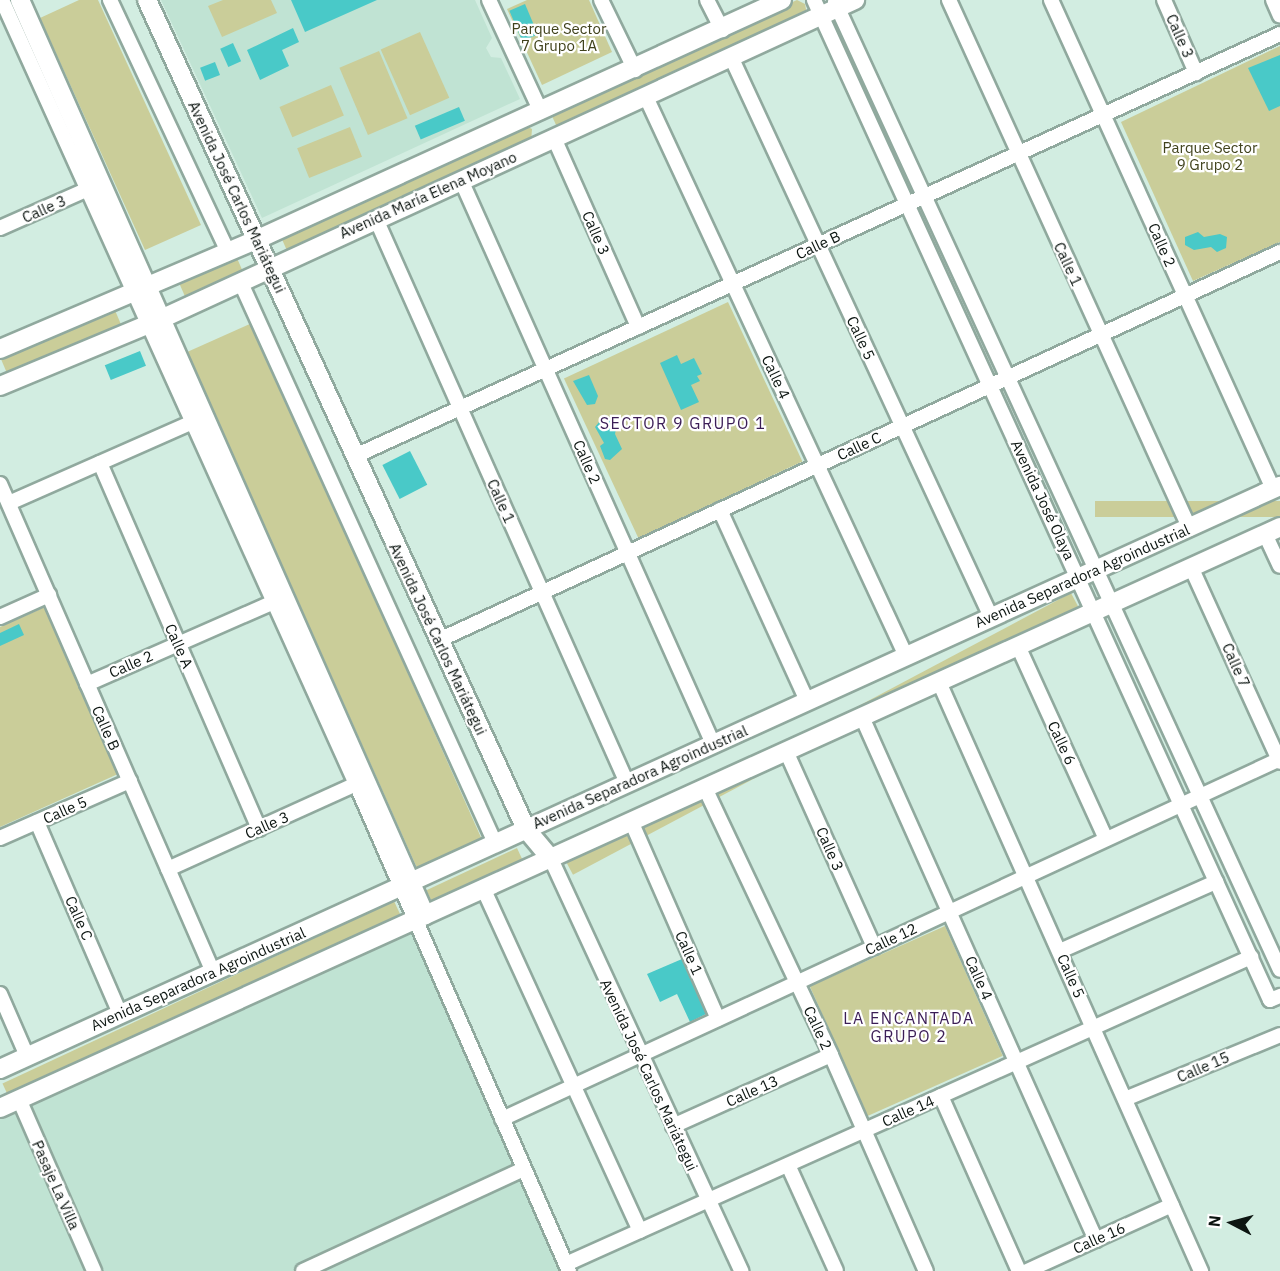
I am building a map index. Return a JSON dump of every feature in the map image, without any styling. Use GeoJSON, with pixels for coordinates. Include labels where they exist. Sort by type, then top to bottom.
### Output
{"type":"FeatureCollection","features":[{"type":"Feature","properties":{"kind":"street","name":"Avenida José Carlos Mariátegui"},"geometry":{"type":"LineString","coordinates":[[110,0],[228,252]]}},
{"type":"Feature","properties":{"kind":"street","name":"Avenida José Carlos Mariátegui"},"geometry":{"type":"LineString","coordinates":[[147,0],[525,830],[551,859],[741,1271]]}},
{"type":"Feature","properties":{"kind":"street"},"geometry":{"type":"LineString","coordinates":[[601,0],[635,70]]}},
{"type":"Feature","properties":{"kind":"street"},"geometry":{"type":"LineString","coordinates":[[707,0],[722,30]]}},
{"type":"Feature","properties":{"kind":"street","name":"Avenida María Elena Moyano"},"geometry":{"type":"LineString","coordinates":[[0,349],[256,240],[635,70],[782,0]]}},
{"type":"Feature","properties":{"kind":"street","name":"Avenida María Elena Moyano"},"geometry":{"type":"LineString","coordinates":[[0,386],[155,321],[461,180],[732,59],[817,8],[855,0]]}},
{"type":"Feature","properties":{"kind":"street","name":"Calle 1"},"geometry":{"type":"LineString","coordinates":[[949,0],[1189,527]]}},
{"type":"Feature","properties":{"kind":"street","name":"Calle 2"},"geometry":{"type":"LineString","coordinates":[[1051,0],[1185,296],[1276,488]]}},
{"type":"Feature","properties":{"kind":"street","name":"Calle 3"},"geometry":{"type":"LineString","coordinates":[[1164,0],[1196,73]]}},
{"type":"Feature","properties":{"kind":"street"},"geometry":{"type":"LineString","coordinates":[[1273,0],[1280,16]]}},
{"type":"Feature","properties":{"kind":"street"},"geometry":{"type":"LineString","coordinates":[[493,1],[542,112]]}},
{"type":"Feature","properties":{"kind":"street"},"geometry":{"type":"LineString","coordinates":[[12,4],[88,189],[141,289]]}},
{"type":"Feature","properties":{"kind":"street"},"geometry":{"type":"LineString","coordinates":[[12,4],[361,782],[420,917],[502,1119],[567,1267]]}},
{"type":"Feature","properties":{"kind":"street","name":"Avenida José Olaya"},"geometry":{"type":"LineString","coordinates":[[836,4],[1113,602],[1280,970]]}},
{"type":"Feature","properties":{"kind":"street","name":"Avenida José Olaya"},"geometry":{"type":"LineString","coordinates":[[817,8],[1216,882],[1251,957],[1275,998]]}},
{"type":"Feature","properties":{"kind":"street","name":"Calle B"},"geometry":{"type":"LineString","coordinates":[[355,456],[1280,34]]}},
{"type":"Feature","properties":{"kind":"street","name":"Calle 5"},"geometry":{"type":"LineString","coordinates":[[732,59],[991,617]]}},
{"type":"Feature","properties":{"kind":"street","name":"Calle 4"},"geometry":{"type":"LineString","coordinates":[[646,98],[906,656]]}},
{"type":"Feature","properties":{"kind":"street","name":"Calle 3"},"geometry":{"type":"LineString","coordinates":[[554,138],[638,327]]}},
{"type":"Feature","properties":{"kind":"street","name":"Calle 2"},"geometry":{"type":"LineString","coordinates":[[461,180],[713,744]]}},
{"type":"Feature","properties":{"kind":"street","name":"Calle 3"},"geometry":{"type":"LineString","coordinates":[[0,228],[88,189]]}},
{"type":"Feature","properties":{"kind":"street","name":"Calle 1"},"geometry":{"type":"LineString","coordinates":[[376,219],[627,783]]}},
{"type":"Feature","properties":{"kind":"street","name":"Calle C"},"geometry":{"type":"LineString","coordinates":[[439,640],[1101,334],[1279,255]]}},
{"type":"Feature","properties":{"kind":"street","name":"Avenida José Carlos Mariátegui"},"geometry":{"type":"LineString","coordinates":[[240,281],[495,843]]}},
{"type":"Feature","properties":{"kind":"street"},"geometry":{"type":"LineString","coordinates":[[155,321],[193,422],[274,602],[361,782]]}},
{"type":"Feature","properties":{"kind":"street"},"geometry":{"type":"LineString","coordinates":[[9,503],[193,422]]}},
{"type":"Feature","properties":{"kind":"street","name":"Calle A"},"geometry":{"type":"LineString","coordinates":[[100,463],[259,829]]}},
{"type":"Feature","properties":{"kind":"street","name":"Calle B"},"geometry":{"type":"LineString","coordinates":[[0,483],[213,972]]}},
{"type":"Feature","properties":{"kind":"street","name":"Avenida Separadora Agroindustrial"},"geometry":{"type":"LineString","coordinates":[[0,1069],[1276,488]]}},
{"type":"Feature","properties":{"kind":"street"},"geometry":{"type":"LineString","coordinates":[[720,510],[807,701]]}},
{"type":"Feature","properties":{"kind":"street"},"geometry":{"type":"LineString","coordinates":[[0,1108],[1273,530],[1280,566]]}},
{"type":"Feature","properties":{"kind":"street","name":"Calle 7"},"geometry":{"type":"LineString","coordinates":[[1191,567],[1280,760]]}},
{"type":"Feature","properties":{"kind":"street"},"geometry":{"type":"LineString","coordinates":[[0,617],[49,595]]}},
{"type":"Feature","properties":{"kind":"street","name":"Calle 2"},"geometry":{"type":"LineString","coordinates":[[87,684],[274,602]]}},
{"type":"Feature","properties":{"kind":"street","name":"Calle 6"},"geometry":{"type":"LineString","coordinates":[[1018,646],[1106,839]]}},
{"type":"Feature","properties":{"kind":"street","name":"Calle 5"},"geometry":{"type":"LineString","coordinates":[[939,681],[1201,1271]]}},
{"type":"Feature","properties":{"kind":"street","name":"Calle 4"},"geometry":{"type":"LineString","coordinates":[[862,717],[1096,1240]]}},
{"type":"Feature","properties":{"kind":"street","name":"Calle 3"},"geometry":{"type":"LineString","coordinates":[[786,751],[874,946]]}},
{"type":"Feature","properties":{"kind":"street","name":"Calle 12"},"geometry":{"type":"LineString","coordinates":[[502,1119],[1280,760]]}},
{"type":"Feature","properties":{"kind":"street","name":"Calle 5"},"geometry":{"type":"LineString","coordinates":[[0,838],[130,781]]}},
{"type":"Feature","properties":{"kind":"street","name":"Calle 3"},"geometry":{"type":"LineString","coordinates":[[168,869],[361,782]]}},
{"type":"Feature","properties":{"kind":"street","name":"Calle 2"},"geometry":{"type":"LineString","coordinates":[[705,788],[831,1055],[926,1271]]}},
{"type":"Feature","properties":{"kind":"street","name":"Calle 1"},"geometry":{"type":"LineString","coordinates":[[631,821],[718,1019]]}},
{"type":"Feature","properties":{"kind":"street","name":"Calle C"},"geometry":{"type":"LineString","coordinates":[[37,822],[120,1014]]}},
{"type":"Feature","properties":{"kind":"street"},"geometry":{"type":"LineString","coordinates":[[1060,951],[1216,882]]}},
{"type":"Feature","properties":{"kind":"street"},"geometry":{"type":"LineString","coordinates":[[483,888],[640,1231]]}},
{"type":"Feature","properties":{"kind":"street","name":"Calle 14"},"geometry":{"type":"LineString","coordinates":[[567,1267],[640,1231],[1251,957]]}},
{"type":"Feature","properties":{"kind":"street"},"geometry":{"type":"LineString","coordinates":[[0,994],[27,1056]]}},
{"type":"Feature","properties":{"kind":"street","name":"Calle 15"},"geometry":{"type":"LineString","coordinates":[[1125,1100],[1280,1035]]}},
{"type":"Feature","properties":{"kind":"street","name":"Calle 13"},"geometry":{"type":"LineString","coordinates":[[673,1126],[831,1055]]}},
{"type":"Feature","properties":{"kind":"street"},"geometry":{"type":"LineString","coordinates":[[941,1096],[1019,1271]]}},
{"type":"Feature","properties":{"kind":"street","name":"Pasaje La Villa"},"geometry":{"type":"LineString","coordinates":[[19,1099],[94,1271]]}},
{"type":"Feature","properties":{"kind":"street"},"geometry":{"type":"LineString","coordinates":[[788,1165],[836,1271]]}},
{"type":"Feature","properties":{"kind":"street"},"geometry":{"type":"LineString","coordinates":[[303,1271],[524,1169]]}},
{"type":"Feature","properties":{"kind":"street","name":"Calle 16"},"geometry":{"type":"LineString","coordinates":[[1027,1271],[1172,1205]]}},
{"type":"Feature","properties":{"kind":"shaded area"},"geometry":{"type":"Polygon","coordinates":[[[161,0],[475,0],[492,38],[486,48],[491,57],[501,58],[520,99],[262,218],[161,0]]]}},
{"type":"Feature","properties":{"kind":"shaded area"},"geometry":{"type":"Polygon","coordinates":[[[418,924],[572,1271],[0,1271],[0,1114],[418,924]]]}},
{"type":"Feature","properties":{"kind":"green space"},"geometry":{"type":"Polygon","coordinates":[[[79,0],[98,0],[201,225],[145,250],[40,18],[79,0]]]}},
{"type":"Feature","properties":{"kind":"green space"},"geometry":{"type":"Polygon","coordinates":[[[223,0],[271,0],[277,13],[222,37],[208,6],[223,0]]]}},
{"type":"Feature","properties":{"kind":"green space","name":"Parque Sector 7 Grupo 1A"},"geometry":{"type":"Polygon","coordinates":[[[527,0],[589,0],[612,52],[542,85],[507,9],[527,0]]]}},
{"type":"Feature","properties":{"kind":"green space"},"geometry":{"type":"Polygon","coordinates":[[[797,0],[805,4],[807,15],[562,127],[556,125],[552,116],[556,111],[797,0]]]}},
{"type":"Feature","properties":{"kind":"green space"},"geometry":{"type":"Polygon","coordinates":[[[420,32],[449,98],[410,115],[381,49],[420,32]]]}},
{"type":"Feature","properties":{"kind":"green space","name":"Parque Sector 9 Grupo 2"},"geometry":{"type":"Polygon","coordinates":[[[1280,46],[1280,242],[1193,281],[1121,122],[1280,46]]]}},
{"type":"Feature","properties":{"kind":"green space"},"geometry":{"type":"Polygon","coordinates":[[[379,51],[408,118],[368,135],[339,68],[379,51]]]}},
{"type":"Feature","properties":{"kind":"green space"},"geometry":{"type":"Polygon","coordinates":[[[331,85],[344,115],[292,137],[279,107],[331,85]]]}},
{"type":"Feature","properties":{"kind":"green space"},"geometry":{"type":"Polygon","coordinates":[[[526,126],[532,129],[531,142],[288,253],[281,237],[526,126]]]}},
{"type":"Feature","properties":{"kind":"green space"},"geometry":{"type":"Polygon","coordinates":[[[350,127],[362,157],[309,178],[297,148],[350,127]]]}},
{"type":"Feature","properties":{"kind":"green space"},"geometry":{"type":"Polygon","coordinates":[[[236,256],[244,274],[187,300],[178,282],[236,256]]]}},
{"type":"Feature","properties":{"kind":"green space"},"geometry":{"type":"Polygon","coordinates":[[[728,302],[802,462],[638,538],[564,378],[728,302]]]}},
{"type":"Feature","properties":{"kind":"green space"},"geometry":{"type":"Polygon","coordinates":[[[114,308],[122,327],[8,376],[0,356],[114,308]]]}},
{"type":"Feature","properties":{"kind":"green space"},"geometry":{"type":"Polygon","coordinates":[[[252,323],[482,839],[417,868],[187,352],[252,323]]]}},
{"type":"Feature","properties":{"kind":"green space"},"geometry":{"type":"Polygon","coordinates":[[[1095,501],[1280,501],[1280,517],[1095,517],[1095,501]]]}},
{"type":"Feature","properties":{"kind":"green space"},"geometry":{"type":"Polygon","coordinates":[[[1071,593],[1078,606],[573,875],[566,862],[1071,593]]]}},
{"type":"Feature","properties":{"kind":"green space"},"geometry":{"type":"Polygon","coordinates":[[[45,607],[118,774],[0,827],[0,627],[45,607]]]}},
{"type":"Feature","properties":{"kind":"green space"},"geometry":{"type":"Polygon","coordinates":[[[517,848],[523,861],[432,903],[426,890],[517,848]]]}},
{"type":"Feature","properties":{"kind":"green space"},"geometry":{"type":"Polygon","coordinates":[[[394,901],[401,916],[10,1099],[2,1084],[394,901]]]}},
{"type":"Feature","properties":{"kind":"green space"},"geometry":{"type":"Polygon","coordinates":[[[945,926],[1003,1056],[868,1116],[810,986],[945,926]]]}},
{"type":"Feature","properties":{"kind":"building"},"geometry":{"type":"Polygon","coordinates":[[[291,0],[377,0],[305,32],[291,0]]]}},
{"type":"Feature","properties":{"kind":"building"},"geometry":{"type":"Polygon","coordinates":[[[525,4],[538,34],[522,41],[509,11],[525,4]]]}},
{"type":"Feature","properties":{"kind":"building"},"geometry":{"type":"Polygon","coordinates":[[[293,28],[299,42],[282,50],[289,66],[260,80],[247,50],[293,28]]]}},
{"type":"Feature","properties":{"kind":"building"},"geometry":{"type":"Polygon","coordinates":[[[233,43],[241,61],[228,67],[220,49],[233,43]]]}},
{"type":"Feature","properties":{"kind":"building"},"geometry":{"type":"Polygon","coordinates":[[[1280,55],[1280,106],[1269,111],[1248,68],[1280,55]]]}},
{"type":"Feature","properties":{"kind":"building"},"geometry":{"type":"Polygon","coordinates":[[[215,62],[220,75],[205,81],[200,68],[215,62]]]}},
{"type":"Feature","properties":{"kind":"building"},"geometry":{"type":"Polygon","coordinates":[[[459,107],[465,121],[421,140],[415,126],[459,107]]]}},
{"type":"Feature","properties":{"kind":"building"},"geometry":{"type":"Polygon","coordinates":[[[1198,232],[1204,237],[1220,234],[1227,237],[1226,248],[1217,252],[1211,247],[1194,250],[1185,245],[1185,237],[1198,232]]]}},
{"type":"Feature","properties":{"kind":"building"},"geometry":{"type":"Polygon","coordinates":[[[140,351],[146,366],[111,380],[105,365],[140,351]]]}},
{"type":"Feature","properties":{"kind":"building"},"geometry":{"type":"Polygon","coordinates":[[[677,355],[681,364],[694,358],[702,374],[697,376],[700,381],[691,385],[699,402],[681,410],[660,363],[677,355]]]}},
{"type":"Feature","properties":{"kind":"building"},"geometry":{"type":"Polygon","coordinates":[[[589,375],[598,396],[595,404],[587,405],[573,381],[589,375]]]}},
{"type":"Feature","properties":{"kind":"building"},"geometry":{"type":"Polygon","coordinates":[[[604,416],[618,420],[615,434],[622,449],[610,460],[605,459],[600,446],[604,443],[595,427],[604,416]]]}},
{"type":"Feature","properties":{"kind":"building"},"geometry":{"type":"Polygon","coordinates":[[[410,451],[427,485],[400,499],[382,465],[410,451]]]}},
{"type":"Feature","properties":{"kind":"building"},"geometry":{"type":"Polygon","coordinates":[[[19,624],[24,635],[0,646],[0,633],[19,624]]]}},
{"type":"Feature","properties":{"kind":"building"},"geometry":{"type":"Polygon","coordinates":[[[682,959],[706,1014],[690,1022],[677,994],[660,1002],[647,974],[682,959]]]}},
{"type":"Feature","properties":{"kind":"district","name":"SECTOR 9 GRUPO 1"},"geometry":{"type":"Point","coordinates":[683,423]}},
{"type":"Feature","properties":{"kind":"district","name":"LA ENCANTADA GRUPO 2"},"geometry":{"type":"Point","coordinates":[909,1027]}}]}
